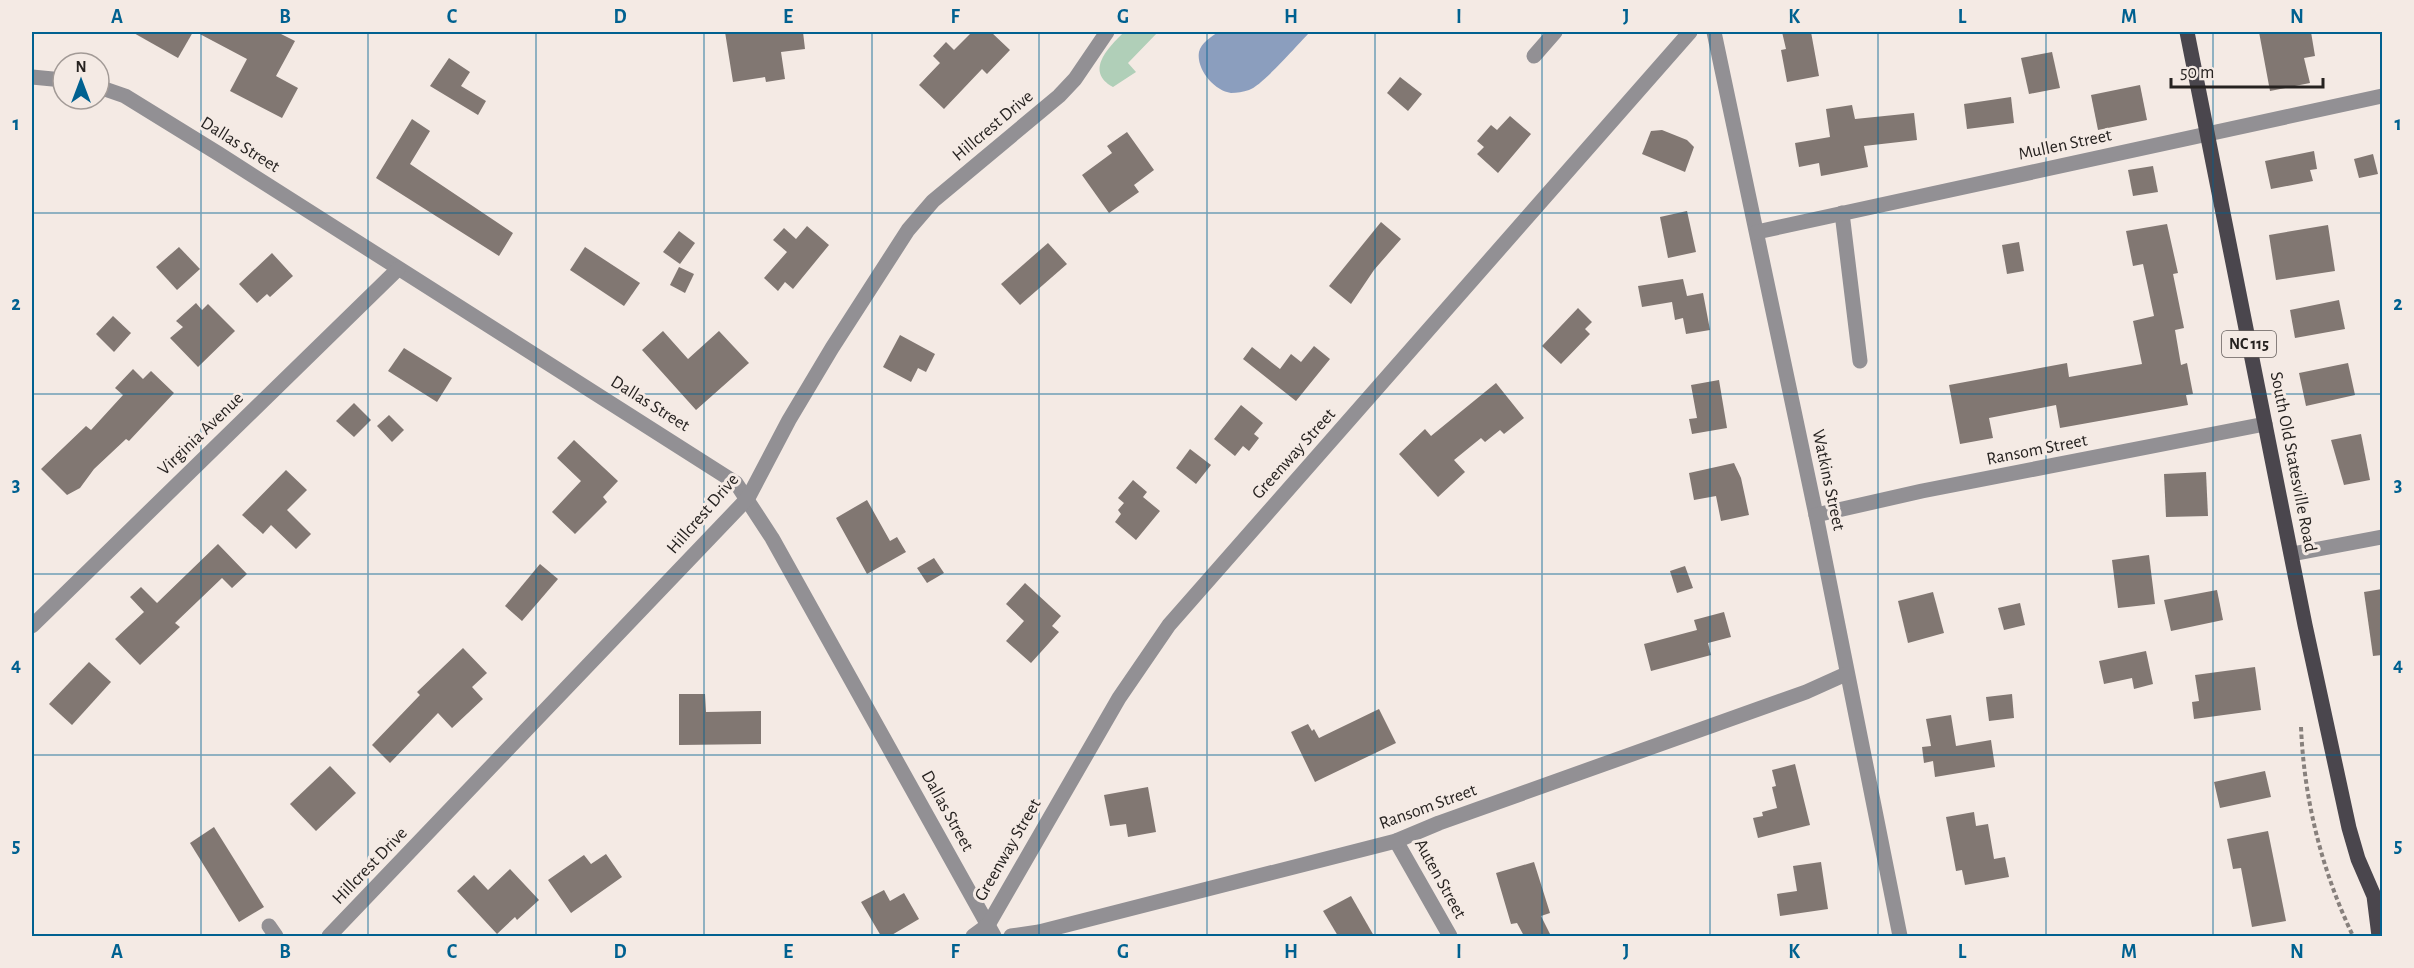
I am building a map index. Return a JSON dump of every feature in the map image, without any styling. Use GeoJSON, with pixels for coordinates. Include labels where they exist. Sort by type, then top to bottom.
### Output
{"type":"FeatureCollection","features":[{"type":"Feature","properties":{"kind":"main road","name":"South Old Statesville Road"},"geometry":{"type":"LineString","coordinates":[[2187,32],[2349,828],[2358,859],[2378,900],[2379,936]]}},
{"type":"Feature","properties":{"kind":"street","name":"Hillcrest Drive"},"geometry":{"type":"LineString","coordinates":[[329,936],[748,498],[789,420],[908,230],[933,201],[1059,96],[1075,79],[1107,32]]}},
{"type":"Feature","properties":{"kind":"street"},"geometry":{"type":"LineString","coordinates":[[1534,56],[1555,32]]}},
{"type":"Feature","properties":{"kind":"street","name":"Greenway Street"},"geometry":{"type":"LineString","coordinates":[[973,936],[991,931],[1119,698],[1169,625],[1688,32]]}},
{"type":"Feature","properties":{"kind":"street","name":"Watkins Street"},"geometry":{"type":"LineString","coordinates":[[1714,32],[1816,515],[1900,936]]}},
{"type":"Feature","properties":{"kind":"street"},"geometry":{"type":"LineString","coordinates":[[32,77],[51,79]]}},
{"type":"Feature","properties":{"kind":"street","name":"Dallas Street"},"geometry":{"type":"LineString","coordinates":[[111,91],[125,96],[705,461],[736,483],[748,498],[991,931]]}},
{"type":"Feature","properties":{"kind":"street","name":"Mullen Street"},"geometry":{"type":"LineString","coordinates":[[1757,232],[2382,96]]}},
{"type":"Feature","properties":{"kind":"street"},"geometry":{"type":"LineString","coordinates":[[1842,213],[1860,361]]}},
{"type":"Feature","properties":{"kind":"street","name":"Virginia Avenue"},"geometry":{"type":"LineString","coordinates":[[32,626],[398,269]]}},
{"type":"Feature","properties":{"kind":"street","name":"Ransom Street"},"geometry":{"type":"LineString","coordinates":[[1816,515],[1922,491],[2265,424]]}},
{"type":"Feature","properties":{"kind":"street"},"geometry":{"type":"LineString","coordinates":[[2292,554],[2382,537]]}},
{"type":"Feature","properties":{"kind":"street","name":"Ransom Street"},"geometry":{"type":"LineString","coordinates":[[1011,936],[1039,932],[1396,841],[1450,819],[1806,692],[1846,674]]}},
{"type":"Feature","properties":{"kind":"street","name":"Auten Street"},"geometry":{"type":"LineString","coordinates":[[1396,841],[1450,936]]}},
{"type":"Feature","properties":{"kind":"path"},"geometry":{"type":"LineString","coordinates":[[2301,727],[2307,788],[2319,845],[2333,890],[2354,936]]}},
{"type":"Feature","properties":{"kind":"green space"},"geometry":{"type":"Polygon","coordinates":[[[1124,32],[1158,32],[1128,63],[1136,72],[1113,87],[1100,74],[1100,67],[1106,52],[1124,32]]]}},
{"type":"Feature","properties":{"kind":"water"},"geometry":{"type":"Polygon","coordinates":[[[1218,32],[1310,32],[1255,87],[1231,93],[1213,84],[1200,65],[1199,52],[1202,46],[1218,32]]]}},
{"type":"Feature","properties":{"kind":"building"},"geometry":{"type":"Polygon","coordinates":[[[132,32],[193,32],[178,58],[132,32]]]}},
{"type":"Feature","properties":{"kind":"building"},"geometry":{"type":"Polygon","coordinates":[[[196,32],[277,32],[295,41],[276,76],[298,88],[282,118],[230,91],[247,59],[196,32]]]}},
{"type":"Feature","properties":{"kind":"building"},"geometry":{"type":"Polygon","coordinates":[[[725,32],[803,32],[805,49],[781,52],[785,79],[766,82],[765,77],[733,82],[725,32]]]}},
{"type":"Feature","properties":{"kind":"building"},"geometry":{"type":"Polygon","coordinates":[[[972,32],[991,32],[1010,50],[987,74],[982,69],[944,109],[919,85],[940,63],[933,56],[946,42],[954,50],[972,32]]]}},
{"type":"Feature","properties":{"kind":"building"},"geometry":{"type":"Polygon","coordinates":[[[1782,32],[1811,32],[1819,76],[1787,82],[1781,50],[1786,49],[1782,32]]]}},
{"type":"Feature","properties":{"kind":"building"},"geometry":{"type":"Polygon","coordinates":[[[2259,32],[2311,32],[2315,56],[2304,58],[2310,83],[2270,91],[2259,32]]]}},
{"type":"Feature","properties":{"kind":"building"},"geometry":{"type":"Polygon","coordinates":[[[2052,52],[2060,88],[2029,94],[2021,58],[2052,52]]]}},
{"type":"Feature","properties":{"kind":"building"},"geometry":{"type":"Polygon","coordinates":[[[449,58],[470,72],[461,86],[486,101],[478,115],[430,86],[449,58]]]}},
{"type":"Feature","properties":{"kind":"building"},"geometry":{"type":"Polygon","coordinates":[[[1400,77],[1422,94],[1408,111],[1387,93],[1400,77]]]}},
{"type":"Feature","properties":{"kind":"building"},"geometry":{"type":"Polygon","coordinates":[[[2140,85],[2147,120],[2098,130],[2091,95],[2140,85]]]}},
{"type":"Feature","properties":{"kind":"building"},"geometry":{"type":"Polygon","coordinates":[[[2011,97],[2014,123],[1967,129],[1964,104],[2011,97]]]}},
{"type":"Feature","properties":{"kind":"building"},"geometry":{"type":"Polygon","coordinates":[[[1852,105],[1855,119],[1914,113],[1917,140],[1864,146],[1868,167],[1821,176],[1819,163],[1799,167],[1795,143],[1830,137],[1826,109],[1852,105]]]}},
{"type":"Feature","properties":{"kind":"building"},"geometry":{"type":"Polygon","coordinates":[[[1510,116],[1531,134],[1498,173],[1477,154],[1484,147],[1477,141],[1491,125],[1497,130],[1510,116]]]}},
{"type":"Feature","properties":{"kind":"building"},"geometry":{"type":"Polygon","coordinates":[[[412,119],[430,131],[410,164],[513,233],[499,256],[376,178],[412,119]]]}},
{"type":"Feature","properties":{"kind":"building"},"geometry":{"type":"Polygon","coordinates":[[[1662,130],[1687,140],[1694,147],[1685,172],[1642,154],[1651,131],[1662,130]]]}},
{"type":"Feature","properties":{"kind":"building"},"geometry":{"type":"Polygon","coordinates":[[[1127,132],[1154,170],[1134,185],[1139,192],[1109,213],[1082,175],[1112,153],[1107,146],[1127,132]]]}},
{"type":"Feature","properties":{"kind":"building"},"geometry":{"type":"Polygon","coordinates":[[[2314,151],[2317,169],[2310,170],[2313,181],[2271,189],[2265,161],[2314,151]]]}},
{"type":"Feature","properties":{"kind":"building"},"geometry":{"type":"Polygon","coordinates":[[[2373,154],[2378,174],[2359,178],[2354,159],[2373,154]]]}},
{"type":"Feature","properties":{"kind":"building"},"geometry":{"type":"Polygon","coordinates":[[[2153,166],[2158,192],[2133,196],[2128,170],[2153,166]]]}},
{"type":"Feature","properties":{"kind":"building"},"geometry":{"type":"Polygon","coordinates":[[[1687,211],[1696,252],[1668,258],[1660,217],[1687,211]]]}},
{"type":"Feature","properties":{"kind":"building"},"geometry":{"type":"Polygon","coordinates":[[[1381,222],[1401,239],[1374,270],[1351,304],[1329,286],[1381,222]]]}},
{"type":"Feature","properties":{"kind":"building"},"geometry":{"type":"Polygon","coordinates":[[[2167,224],[2178,273],[2173,274],[2184,328],[2175,330],[2181,365],[2187,363],[2193,394],[2186,395],[2188,405],[2060,428],[2056,405],[1989,418],[1993,438],[1960,444],[1949,385],[2067,363],[2069,377],[2142,364],[2133,321],[2154,316],[2143,264],[2133,266],[2126,231],[2167,224]]]}},
{"type":"Feature","properties":{"kind":"building"},"geometry":{"type":"Polygon","coordinates":[[[2328,225],[2335,271],[2276,280],[2269,235],[2328,225]]]}},
{"type":"Feature","properties":{"kind":"building"},"geometry":{"type":"Polygon","coordinates":[[[807,226],[829,245],[793,289],[785,282],[778,291],[764,278],[787,252],[773,240],[784,228],[796,239],[807,226]]]}},
{"type":"Feature","properties":{"kind":"building"},"geometry":{"type":"Polygon","coordinates":[[[679,231],[695,243],[680,264],[663,252],[679,231]]]}},
{"type":"Feature","properties":{"kind":"building"},"geometry":{"type":"Polygon","coordinates":[[[2019,242],[2024,271],[2007,274],[2002,245],[2019,242]]]}},
{"type":"Feature","properties":{"kind":"building"},"geometry":{"type":"Polygon","coordinates":[[[1048,243],[1067,264],[1020,305],[1001,284],[1048,243]]]}},
{"type":"Feature","properties":{"kind":"building"},"geometry":{"type":"Polygon","coordinates":[[[179,247],[200,269],[177,290],[156,267],[179,247]]]}},
{"type":"Feature","properties":{"kind":"building"},"geometry":{"type":"Polygon","coordinates":[[[585,247],[640,283],[624,306],[570,270],[585,247]]]}},
{"type":"Feature","properties":{"kind":"building"},"geometry":{"type":"Polygon","coordinates":[[[272,253],[293,276],[270,297],[267,294],[257,303],[239,284],[272,253]]]}},
{"type":"Feature","properties":{"kind":"building"},"geometry":{"type":"Polygon","coordinates":[[[679,267],[694,274],[685,293],[670,285],[679,267]]]}},
{"type":"Feature","properties":{"kind":"building"},"geometry":{"type":"Polygon","coordinates":[[[1683,279],[1687,296],[1703,293],[1710,330],[1686,334],[1683,318],[1675,320],[1672,302],[1642,307],[1638,286],[1683,279]]]}},
{"type":"Feature","properties":{"kind":"building"},"geometry":{"type":"Polygon","coordinates":[[[2339,300],[2345,329],[2295,338],[2290,310],[2339,300]]]}},
{"type":"Feature","properties":{"kind":"building"},"geometry":{"type":"Polygon","coordinates":[[[196,303],[202,310],[208,304],[235,331],[198,367],[170,338],[183,327],[176,321],[196,303]]]}},
{"type":"Feature","properties":{"kind":"building"},"geometry":{"type":"Polygon","coordinates":[[[1578,308],[1592,322],[1585,329],[1590,334],[1561,364],[1542,346],[1578,308]]]}},
{"type":"Feature","properties":{"kind":"building"},"geometry":{"type":"Polygon","coordinates":[[[113,316],[131,333],[114,352],[96,334],[113,316]]]}},
{"type":"Feature","properties":{"kind":"building"},"geometry":{"type":"Polygon","coordinates":[[[663,331],[688,359],[719,331],[749,363],[696,410],[642,350],[663,331]]]}},
{"type":"Feature","properties":{"kind":"building"},"geometry":{"type":"Polygon","coordinates":[[[900,335],[935,354],[926,372],[918,368],[911,382],[883,367],[900,335]]]}},
{"type":"Feature","properties":{"kind":"building"},"geometry":{"type":"Polygon","coordinates":[[[1314,346],[1330,359],[1296,401],[1243,359],[1252,347],[1280,369],[1291,354],[1301,362],[1314,346]]]}},
{"type":"Feature","properties":{"kind":"building"},"geometry":{"type":"Polygon","coordinates":[[[404,348],[452,378],[437,402],[388,371],[404,348]]]}},
{"type":"Feature","properties":{"kind":"building"},"geometry":{"type":"Polygon","coordinates":[[[2348,363],[2355,395],[2306,406],[2299,373],[2348,363]]]}},
{"type":"Feature","properties":{"kind":"building"},"geometry":{"type":"Polygon","coordinates":[[[133,369],[143,379],[151,371],[174,393],[129,441],[126,439],[94,469],[80,488],[67,495],[41,469],[86,426],[91,430],[123,395],[115,388],[133,369]]]}},
{"type":"Feature","properties":{"kind":"building"},"geometry":{"type":"Polygon","coordinates":[[[1719,380],[1727,428],[1692,434],[1689,419],[1697,418],[1691,385],[1719,380]]]}},
{"type":"Feature","properties":{"kind":"building"},"geometry":{"type":"Polygon","coordinates":[[[1496,383],[1524,418],[1504,434],[1500,430],[1485,442],[1481,438],[1454,460],[1465,472],[1438,497],[1399,454],[1425,429],[1431,436],[1496,383]]]}},
{"type":"Feature","properties":{"kind":"building"},"geometry":{"type":"Polygon","coordinates":[[[354,403],[371,420],[354,437],[336,421],[354,403]]]}},
{"type":"Feature","properties":{"kind":"building"},"geometry":{"type":"Polygon","coordinates":[[[1241,405],[1263,423],[1254,434],[1259,438],[1249,451],[1243,446],[1235,456],[1214,439],[1241,405]]]}},
{"type":"Feature","properties":{"kind":"building"},"geometry":{"type":"Polygon","coordinates":[[[389,415],[404,430],[392,442],[377,426],[389,415]]]}},
{"type":"Feature","properties":{"kind":"building"},"geometry":{"type":"Polygon","coordinates":[[[2361,434],[2370,480],[2344,485],[2331,440],[2361,434]]]}},
{"type":"Feature","properties":{"kind":"building"},"geometry":{"type":"Polygon","coordinates":[[[574,440],[618,481],[603,497],[607,502],[575,534],[552,512],[581,481],[557,458],[574,440]]]}},
{"type":"Feature","properties":{"kind":"building"},"geometry":{"type":"Polygon","coordinates":[[[1190,449],[1211,465],[1196,484],[1176,468],[1190,449]]]}},
{"type":"Feature","properties":{"kind":"building"},"geometry":{"type":"Polygon","coordinates":[[[1734,463],[1741,478],[1749,515],[1721,521],[1716,496],[1694,500],[1689,473],[1734,463]]]}},
{"type":"Feature","properties":{"kind":"building"},"geometry":{"type":"Polygon","coordinates":[[[286,470],[307,490],[287,510],[311,534],[296,549],[271,525],[263,534],[242,515],[286,470]]]}},
{"type":"Feature","properties":{"kind":"building"},"geometry":{"type":"Polygon","coordinates":[[[2206,472],[2208,516],[2166,517],[2164,474],[2206,472]]]}},
{"type":"Feature","properties":{"kind":"building"},"geometry":{"type":"Polygon","coordinates":[[[1133,480],[1147,492],[1143,497],[1160,511],[1136,540],[1115,522],[1121,514],[1118,510],[1124,503],[1118,498],[1133,480]]]}},
{"type":"Feature","properties":{"kind":"building"},"geometry":{"type":"Polygon","coordinates":[[[867,500],[890,541],[897,537],[906,552],[867,574],[836,518],[867,500]]]}},
{"type":"Feature","properties":{"kind":"building"},"geometry":{"type":"Polygon","coordinates":[[[218,544],[247,574],[232,588],[222,578],[175,623],[180,627],[140,665],[115,639],[144,612],[130,597],[141,587],[157,603],[218,544]]]}},
{"type":"Feature","properties":{"kind":"building"},"geometry":{"type":"Polygon","coordinates":[[[2149,555],[2155,604],[2118,608],[2112,560],[2149,555]]]}},
{"type":"Feature","properties":{"kind":"building"},"geometry":{"type":"Polygon","coordinates":[[[934,558],[944,573],[927,583],[917,568],[934,558]]]}},
{"type":"Feature","properties":{"kind":"building"},"geometry":{"type":"Polygon","coordinates":[[[540,564],[558,579],[522,621],[505,606],[540,564]]]}},
{"type":"Feature","properties":{"kind":"building"},"geometry":{"type":"Polygon","coordinates":[[[1685,566],[1693,588],[1677,593],[1670,571],[1685,566]]]}},
{"type":"Feature","properties":{"kind":"building"},"geometry":{"type":"Polygon","coordinates":[[[1025,583],[1061,616],[1052,626],[1059,632],[1031,663],[1006,641],[1024,621],[1006,604],[1025,583]]]}},
{"type":"Feature","properties":{"kind":"building"},"geometry":{"type":"Polygon","coordinates":[[[2382,589],[2382,655],[2373,656],[2364,592],[2382,589]]]}},
{"type":"Feature","properties":{"kind":"building"},"geometry":{"type":"Polygon","coordinates":[[[2217,590],[2223,620],[2171,631],[2164,600],[2217,590]]]}},
{"type":"Feature","properties":{"kind":"building"},"geometry":{"type":"Polygon","coordinates":[[[1933,592],[1944,633],[1908,643],[1898,601],[1933,592]]]}},
{"type":"Feature","properties":{"kind":"building"},"geometry":{"type":"Polygon","coordinates":[[[2020,603],[2025,625],[2004,630],[1998,608],[2020,603]]]}},
{"type":"Feature","properties":{"kind":"building"},"geometry":{"type":"Polygon","coordinates":[[[1724,612],[1731,637],[1708,643],[1711,655],[1651,671],[1644,644],[1697,630],[1694,620],[1724,612]]]}},
{"type":"Feature","properties":{"kind":"building"},"geometry":{"type":"Polygon","coordinates":[[[463,648],[487,673],[472,687],[483,699],[452,728],[438,713],[390,763],[372,745],[420,695],[417,692],[463,648]]]}},
{"type":"Feature","properties":{"kind":"building"},"geometry":{"type":"Polygon","coordinates":[[[2146,651],[2153,684],[2134,689],[2132,678],[2104,684],[2099,661],[2146,651]]]}},
{"type":"Feature","properties":{"kind":"building"},"geometry":{"type":"Polygon","coordinates":[[[89,662],[111,682],[72,725],[49,704],[89,662]]]}},
{"type":"Feature","properties":{"kind":"building"},"geometry":{"type":"Polygon","coordinates":[[[2255,667],[2261,710],[2194,719],[2192,702],[2199,701],[2195,675],[2255,667]]]}},
{"type":"Feature","properties":{"kind":"building"},"geometry":{"type":"Polygon","coordinates":[[[679,694],[705,694],[706,712],[761,711],[761,744],[679,745],[679,694]]]}},
{"type":"Feature","properties":{"kind":"building"},"geometry":{"type":"Polygon","coordinates":[[[2012,694],[2014,718],[1989,721],[1986,697],[2012,694]]]}},
{"type":"Feature","properties":{"kind":"building"},"geometry":{"type":"Polygon","coordinates":[[[1379,709],[1396,743],[1315,782],[1291,732],[1308,724],[1319,738],[1379,709]]]}},
{"type":"Feature","properties":{"kind":"building"},"geometry":{"type":"Polygon","coordinates":[[[1951,715],[1956,746],[1991,740],[1995,767],[1935,777],[1933,761],[1924,763],[1922,747],[1931,746],[1926,719],[1951,715]]]}},
{"type":"Feature","properties":{"kind":"building"},"geometry":{"type":"Polygon","coordinates":[[[1795,764],[1810,825],[1758,838],[1753,818],[1763,816],[1762,812],[1777,808],[1772,787],[1776,786],[1772,770],[1795,764]]]}},
{"type":"Feature","properties":{"kind":"building"},"geometry":{"type":"Polygon","coordinates":[[[330,766],[356,793],[316,831],[290,804],[330,766]]]}},
{"type":"Feature","properties":{"kind":"building"},"geometry":{"type":"Polygon","coordinates":[[[2265,771],[2271,797],[2220,808],[2214,782],[2265,771]]]}},
{"type":"Feature","properties":{"kind":"building"},"geometry":{"type":"Polygon","coordinates":[[[1148,787],[1156,832],[1128,837],[1126,824],[1110,826],[1104,795],[1148,787]]]}},
{"type":"Feature","properties":{"kind":"building"},"geometry":{"type":"Polygon","coordinates":[[[1974,812],[1976,826],[1988,824],[1994,859],[2005,857],[2009,877],[1965,885],[1962,870],[1956,871],[1946,817],[1974,812]]]}},
{"type":"Feature","properties":{"kind":"building"},"geometry":{"type":"Polygon","coordinates":[[[214,827],[264,907],[239,922],[190,843],[214,827]]]}},
{"type":"Feature","properties":{"kind":"building"},"geometry":{"type":"Polygon","coordinates":[[[2268,831],[2286,921],[2252,927],[2241,868],[2233,869],[2227,839],[2268,831]]]}},
{"type":"Feature","properties":{"kind":"building"},"geometry":{"type":"Polygon","coordinates":[[[606,854],[622,877],[571,913],[548,880],[584,855],[591,864],[606,854]]]}},
{"type":"Feature","properties":{"kind":"building"},"geometry":{"type":"Polygon","coordinates":[[[1534,862],[1550,913],[1541,916],[1551,936],[1524,936],[1517,923],[1511,924],[1496,873],[1534,862]]]}},
{"type":"Feature","properties":{"kind":"building"},"geometry":{"type":"Polygon","coordinates":[[[1821,862],[1828,909],[1780,916],[1777,894],[1797,891],[1793,866],[1821,862]]]}},
{"type":"Feature","properties":{"kind":"building"},"geometry":{"type":"Polygon","coordinates":[[[510,869],[539,900],[517,920],[515,917],[497,934],[457,891],[474,875],[488,890],[510,869]]]}},
{"type":"Feature","properties":{"kind":"building"},"geometry":{"type":"Polygon","coordinates":[[[884,890],[890,901],[904,893],[919,919],[890,936],[881,936],[861,902],[884,890]]]}},
{"type":"Feature","properties":{"kind":"building"},"geometry":{"type":"Polygon","coordinates":[[[1351,896],[1374,936],[1338,936],[1323,911],[1351,896]]]}}]}
